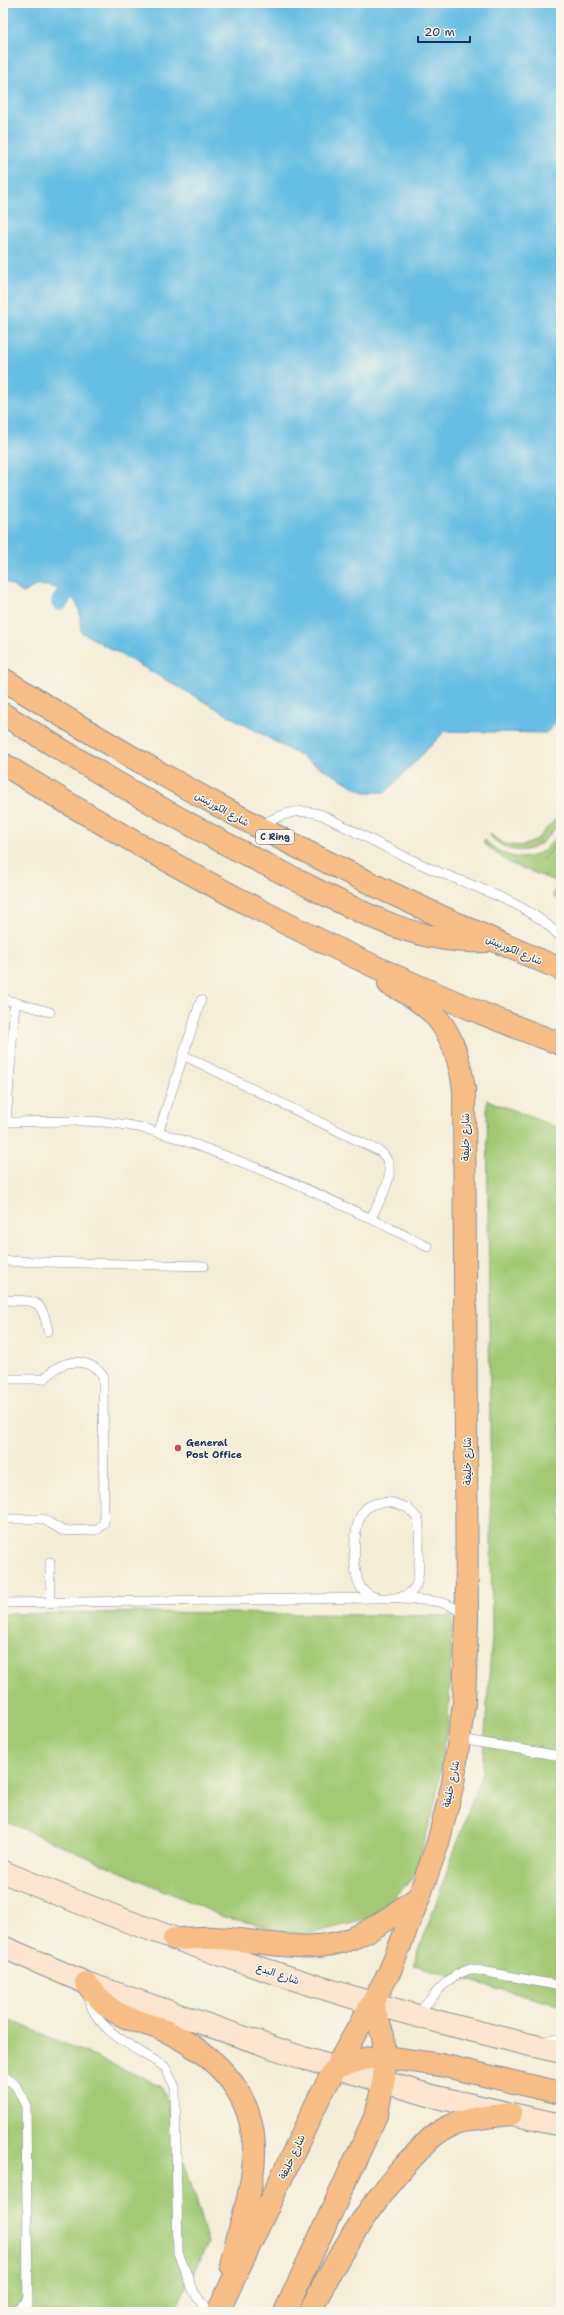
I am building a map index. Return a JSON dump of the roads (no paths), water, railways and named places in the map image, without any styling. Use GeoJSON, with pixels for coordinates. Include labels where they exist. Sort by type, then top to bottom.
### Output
{"type":"FeatureCollection","features":[{"type":"Feature","properties":{"kind":"main road","name":"شارع الكورنيش"},"geometry":{"type":"LineString","coordinates":[[3,679],[101,740],[257,828],[358,879],[492,940],[561,969]]}},
{"type":"Feature","properties":{"kind":"main road"},"geometry":{"type":"LineString","coordinates":[[3,714],[145,800],[242,853],[338,901],[417,934],[468,942],[492,940]]}},
{"type":"Feature","properties":{"kind":"main road"},"geometry":{"type":"LineString","coordinates":[[3,764],[137,845],[350,955],[446,997],[561,1044]]}},
{"type":"Feature","properties":{"kind":"main road","name":"شارع خليفة"},"geometry":{"type":"LineString","coordinates":[[218,2312],[320,2096],[389,1973],[419,1897],[438,1843],[453,1783],[460,1739],[466,1666],[467,1619],[465,1113],[462,1072],[452,1041],[435,1015],[413,994],[372,975],[350,955]]}},
{"type":"Feature","properties":{"kind":"main road","name":"شارع البدع"},"geometry":{"type":"LineString","coordinates":[[3,1872],[94,1910],[174,1939],[372,2004],[524,2044],[561,2052]]}},
{"type":"Feature","properties":{"kind":"main road"},"geometry":{"type":"LineString","coordinates":[[174,1939],[213,1938],[271,1945],[311,1946],[330,1944],[355,1938],[419,1897]]}},
{"type":"Feature","properties":{"kind":"main road"},"geometry":{"type":"LineString","coordinates":[[3,1947],[86,1983],[303,2058],[432,2096],[561,2126]]}},
{"type":"Feature","properties":{"kind":"main road"},"geometry":{"type":"LineString","coordinates":[[86,1983],[112,2010],[169,2033],[209,2058],[232,2082],[247,2108],[254,2138],[254,2156],[249,2194],[233,2258],[230,2286]]}},
{"type":"Feature","properties":{"kind":"main road"},"geometry":{"type":"LineString","coordinates":[[285,2312],[377,2113],[383,2082],[385,2057],[383,2036],[372,2004]]}},
{"type":"Feature","properties":{"kind":"main road"},"geometry":{"type":"LineString","coordinates":[[337,2067],[368,2058],[385,2057],[441,2065],[561,2093]]}},
{"type":"Feature","properties":{"kind":"main road"},"geometry":{"type":"LineString","coordinates":[[310,2312],[350,2236],[375,2200],[421,2149],[440,2131],[458,2122],[511,2114]]}},
{"type":"Feature","properties":{"kind":"lane"},"geometry":{"type":"LineString","coordinates":[[257,828],[290,812],[315,813],[424,866],[525,909],[545,921],[561,938]]}},
{"type":"Feature","properties":{"kind":"lane"},"geometry":{"type":"LineString","coordinates":[[3,999],[50,1012]]}},
{"type":"Feature","properties":{"kind":"lane"},"geometry":{"type":"LineString","coordinates":[[159,1131],[201,1000]]}},
{"type":"Feature","properties":{"kind":"lane"},"geometry":{"type":"LineString","coordinates":[[15,1002],[5,1122],[90,1122],[126,1125],[159,1131],[282,1178],[371,1218],[428,1247]]}},
{"type":"Feature","properties":{"kind":"lane"},"geometry":{"type":"LineString","coordinates":[[183,1054],[386,1156],[390,1163],[390,1177],[371,1218]]}},
{"type":"Feature","properties":{"kind":"lane"},"geometry":{"type":"LineString","coordinates":[[3,1261],[204,1266]]}},
{"type":"Feature","properties":{"kind":"lane"},"geometry":{"type":"LineString","coordinates":[[3,1300],[30,1301],[39,1305],[45,1313],[48,1331]]}},
{"type":"Feature","properties":{"kind":"lane"},"geometry":{"type":"LineString","coordinates":[[3,1378],[43,1379],[57,1367],[71,1363],[85,1362],[97,1367],[103,1376],[104,1523],[97,1530],[63,1531],[43,1519],[3,1519]]}},
{"type":"Feature","properties":{"kind":"lane"},"geometry":{"type":"LineString","coordinates":[[375,1598],[362,1589],[356,1576],[356,1524],[366,1508],[378,1503],[390,1502],[412,1511],[419,1523],[419,1577],[417,1584],[409,1594],[395,1598]]}},
{"type":"Feature","properties":{"kind":"lane"},"geometry":{"type":"LineString","coordinates":[[50,1562],[50,1603]]}},
{"type":"Feature","properties":{"kind":"lane"},"geometry":{"type":"LineString","coordinates":[[3,1603],[395,1598],[442,1602],[456,1609],[467,1619]]}},
{"type":"Feature","properties":{"kind":"lane"},"geometry":{"type":"LineString","coordinates":[[460,1739],[561,1756]]}},
{"type":"Feature","properties":{"kind":"lane"},"geometry":{"type":"LineString","coordinates":[[416,2016],[451,1978],[460,1972],[471,1969],[561,1986]]}},
{"type":"Feature","properties":{"kind":"lane"},"geometry":{"type":"LineString","coordinates":[[86,1983],[88,1999],[94,2014],[104,2027],[165,2067],[175,2088],[178,2253],[194,2292],[207,2312]]}},
{"type":"Feature","properties":{"kind":"lane"},"geometry":{"type":"LineString","coordinates":[[524,2044],[561,2039]]}},
{"type":"Feature","properties":{"kind":"lane"},"geometry":{"type":"LineString","coordinates":[[3,2076],[16,2086],[26,2106],[28,2312]]}},
{"type":"Feature","properties":{"kind":"lane"},"geometry":{"type":"LineString","coordinates":[[14,2312],[28,2299]]}},
{"type":"Feature","properties":{"kind":"water"},"geometry":{"type":"Polygon","coordinates":[[[3,3],[561,3],[561,717],[546,733],[445,731],[386,792],[364,792],[81,632],[78,607],[72,597],[67,593],[49,586],[37,586],[23,593],[3,580],[3,3]]]}},
{"type":"Feature","properties":{"kind":"waterway"},"geometry":{"type":"LineString","coordinates":[[60,602],[65,593]]}},
{"type":"Feature","properties":{"kind":"place","name":"General Post Office"},"geometry":{"type":"Point","coordinates":[178,1448]}}]}
